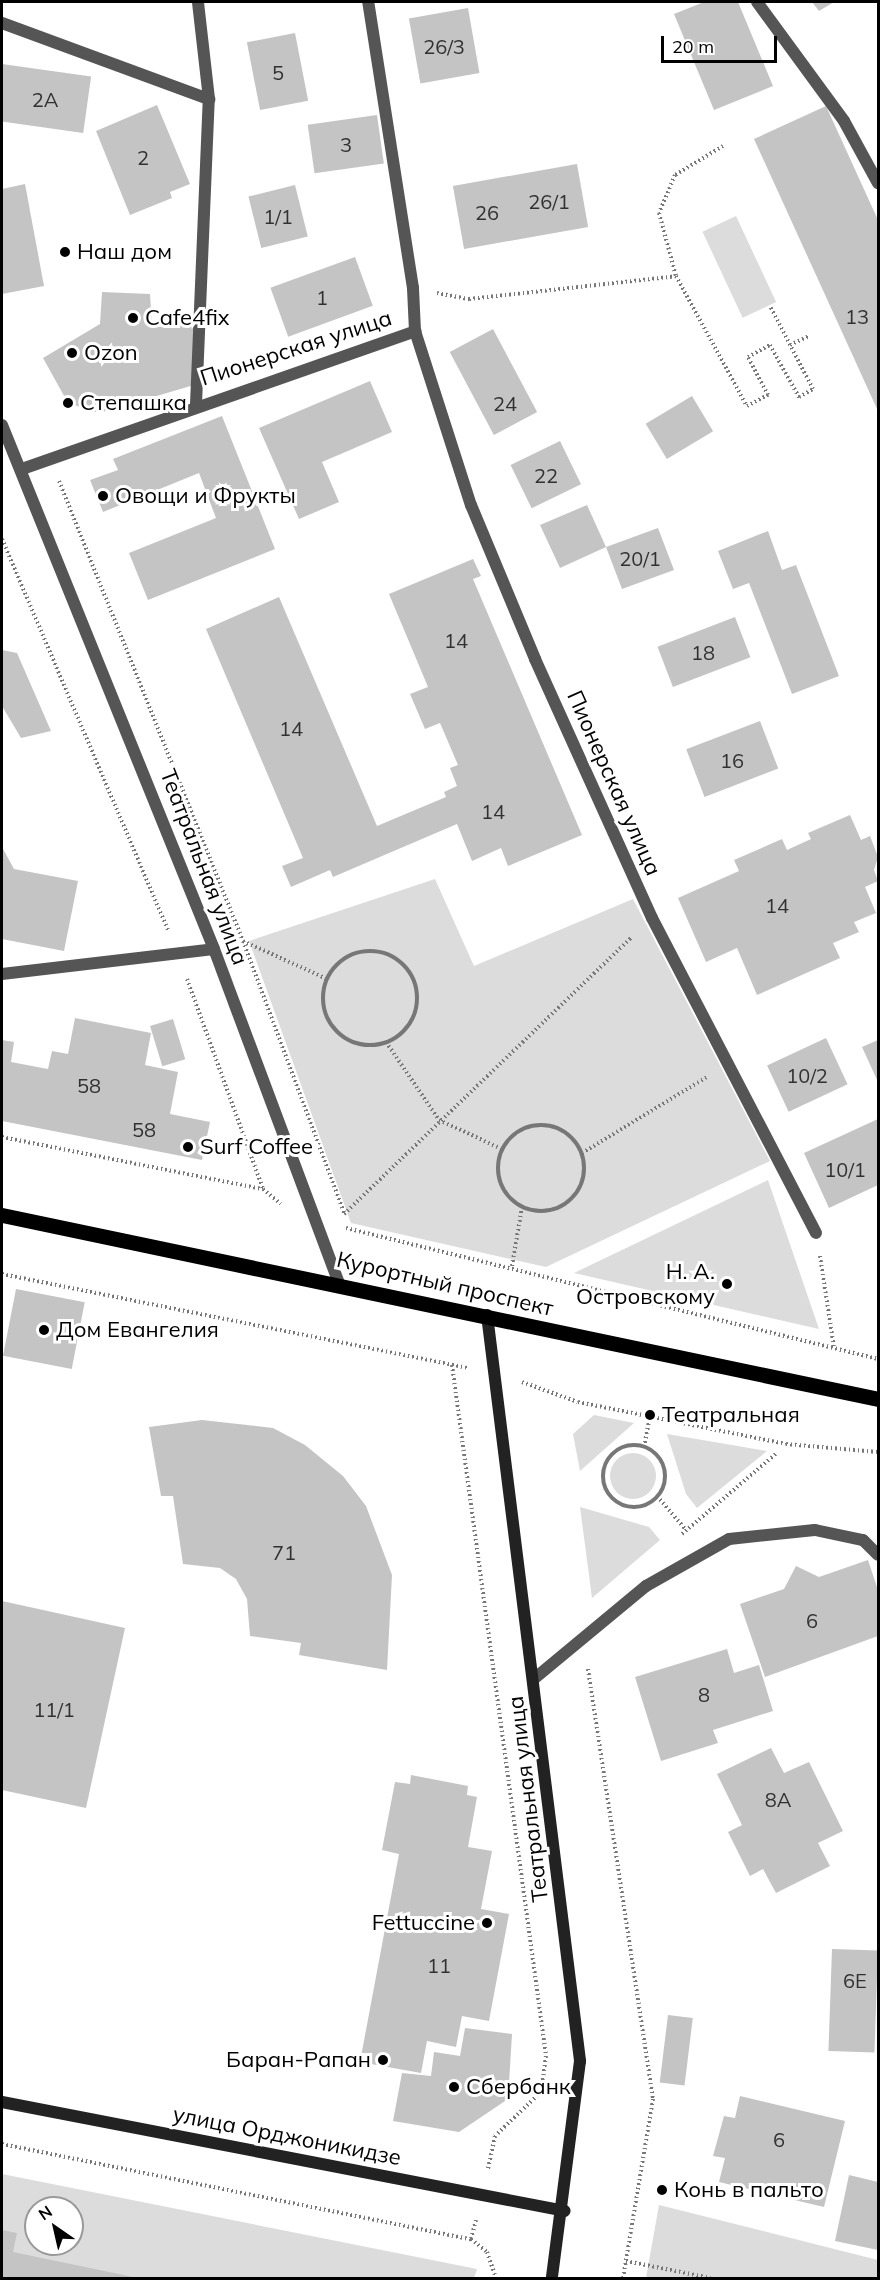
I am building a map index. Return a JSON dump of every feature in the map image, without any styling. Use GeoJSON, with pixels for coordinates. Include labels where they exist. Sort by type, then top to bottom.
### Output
{"type":"FeatureCollection","features":[{"type":"Feature","properties":{"kind":"main road","name":"Курортный проспект"},"geometry":{"type":"LineString","coordinates":[[2,1215],[339,1283],[879,1399]]}},
{"type":"Feature","properties":{"kind":"main road","name":"Театральная улица"},"geometry":{"type":"LineString","coordinates":[[487,1315],[535,1678],[580,2061],[565,2211],[552,2278]]}},
{"type":"Feature","properties":{"kind":"main road","name":"улица Орджоникидзе"},"geometry":{"type":"LineString","coordinates":[[2,2102],[565,2211]]}},
{"type":"Feature","properties":{"kind":"street"},"geometry":{"type":"LineString","coordinates":[[196,404],[209,99],[198,2]]}},
{"type":"Feature","properties":{"kind":"street","name":"Пионерская улица"},"geometry":{"type":"LineString","coordinates":[[368,2],[413,288],[415,331],[471,505],[652,918],[816,1233]]}},
{"type":"Feature","properties":{"kind":"street"},"geometry":{"type":"LineString","coordinates":[[757,2],[844,121],[879,183]]}},
{"type":"Feature","properties":{"kind":"street"},"geometry":{"type":"LineString","coordinates":[[2,23],[209,99]]}},
{"type":"Feature","properties":{"kind":"street","name":"Пионерская улица"},"geometry":{"type":"LineString","coordinates":[[22,469],[196,404],[415,331]]}},
{"type":"Feature","properties":{"kind":"street","name":"Театральная улица"},"geometry":{"type":"LineString","coordinates":[[2,425],[22,469],[214,949],[339,1283]]}},
{"type":"Feature","properties":{"kind":"street"},"geometry":{"type":"LineString","coordinates":[[2,974],[214,949]]}},
{"type":"Feature","properties":{"kind":"street"},"geometry":{"type":"LineString","coordinates":[[535,1678],[646,1586],[729,1539],[815,1530],[863,1540],[879,1555]]}},
{"type":"Feature","properties":{"kind":"path"},"geometry":{"type":"LineString","coordinates":[[723,146],[675,175],[659,213],[676,276],[747,406],[768,395],[748,357],[770,345],[799,397],[813,389],[770,306]]}},
{"type":"Feature","properties":{"kind":"path"},"geometry":{"type":"LineString","coordinates":[[413,288],[469,299],[676,276]]}},
{"type":"Feature","properties":{"kind":"path"},"geometry":{"type":"LineString","coordinates":[[790,345],[809,336]]}},
{"type":"Feature","properties":{"kind":"path"},"geometry":{"type":"LineString","coordinates":[[50,458],[243,941],[344,1213]]}},
{"type":"Feature","properties":{"kind":"path"},"geometry":{"type":"LineString","coordinates":[[2,539],[178,954],[263,1189],[294,1216],[512,1266],[879,1359]]}},
{"type":"Feature","properties":{"kind":"path"},"geometry":{"type":"LineString","coordinates":[[332,1225],[652,918]]}},
{"type":"Feature","properties":{"kind":"path"},"geometry":{"type":"LineString","coordinates":[[243,941],[327,978]]}},
{"type":"Feature","properties":{"kind":"path"},"geometry":{"type":"LineString","coordinates":[[363,951],[390,955],[405,966],[417,990],[416,1009],[402,1033],[386,1042],[359,1044],[335,1030],[324,1006],[327,978],[346,958],[363,951]]}},
{"type":"Feature","properties":{"kind":"path"},"geometry":{"type":"LineString","coordinates":[[386,1042],[439,1120],[502,1149]]}},
{"type":"Feature","properties":{"kind":"path"},"geometry":{"type":"LineString","coordinates":[[582,1153],[728,1064]]}},
{"type":"Feature","properties":{"kind":"path"},"geometry":{"type":"LineString","coordinates":[[543,1125],[567,1132],[582,1153],[583,1178],[570,1200],[548,1211],[522,1207],[500,1183],[502,1149],[519,1130],[543,1125]]}},
{"type":"Feature","properties":{"kind":"path"},"geometry":{"type":"LineString","coordinates":[[2,1137],[263,1189]]}},
{"type":"Feature","properties":{"kind":"path"},"geometry":{"type":"LineString","coordinates":[[512,1266],[522,1207]]}},
{"type":"Feature","properties":{"kind":"path"},"geometry":{"type":"LineString","coordinates":[[816,1233],[834,1348]]}},
{"type":"Feature","properties":{"kind":"path"},"geometry":{"type":"LineString","coordinates":[[2,1275],[494,1373],[578,1402],[786,1444],[879,1452]]}},
{"type":"Feature","properties":{"kind":"path"},"geometry":{"type":"LineString","coordinates":[[452,1365],[546,2056],[541,2092],[495,2136],[471,2239]]}},
{"type":"Feature","properties":{"kind":"path"},"geometry":{"type":"LineString","coordinates":[[644,1447],[650,1415]]}},
{"type":"Feature","properties":{"kind":"path"},"geometry":{"type":"LineString","coordinates":[[628,1446],[644,1447],[657,1455],[664,1470],[657,1497],[640,1506],[624,1506],[603,1483],[613,1453],[628,1446]]}},
{"type":"Feature","properties":{"kind":"path"},"geometry":{"type":"LineString","coordinates":[[657,1497],[686,1530]]}},
{"type":"Feature","properties":{"kind":"path"},"geometry":{"type":"LineString","coordinates":[[583,1636],[653,2099],[623,2278]]}},
{"type":"Feature","properties":{"kind":"path"},"geometry":{"type":"LineString","coordinates":[[2,2144],[471,2239],[487,2252],[496,2278]]}},
{"type":"Feature","properties":{"kind":"path"},"geometry":{"type":"LineString","coordinates":[[626,2262],[710,2278]]}},
{"type":"Feature","properties":{"kind":"shaded area"},"geometry":{"type":"Polygon","coordinates":[[[736,216],[776,302],[743,318],[702,232],[736,216]]]}},
{"type":"Feature","properties":{"kind":"shaded area"},"geometry":{"type":"Polygon","coordinates":[[[435,879],[474,966],[633,899],[770,1161],[546,1267],[351,1223],[249,941],[435,879]]]}},
{"type":"Feature","properties":{"kind":"shaded area"},"geometry":{"type":"Polygon","coordinates":[[[768,1180],[819,1329],[574,1273],[768,1180]]]}},
{"type":"Feature","properties":{"kind":"shaded area"},"geometry":{"type":"Polygon","coordinates":[[[594,1415],[634,1423],[580,1471],[573,1434],[594,1415]]]}},
{"type":"Feature","properties":{"kind":"shaded area"},"geometry":{"type":"Polygon","coordinates":[[[667,1434],[767,1451],[697,1508],[686,1494],[667,1434]]]}},
{"type":"Feature","properties":{"kind":"shaded area"},"geometry":{"type":"Polygon","coordinates":[[[633,1453],[642,1454],[650,1459],[655,1467],[655,1485],[650,1493],[642,1498],[633,1499],[624,1498],[616,1493],[611,1485],[610,1476],[611,1467],[616,1459],[624,1454],[633,1453]]]}},
{"type":"Feature","properties":{"kind":"shaded area"},"geometry":{"type":"Polygon","coordinates":[[[580,1507],[649,1527],[660,1540],[592,1598],[580,1507]]]}},
{"type":"Feature","properties":{"kind":"shaded area"},"geometry":{"type":"Polygon","coordinates":[[[2,2174],[477,2269],[474,2278],[2,2278],[2,2174]]]}},
{"type":"Feature","properties":{"kind":"shaded area"},"geometry":{"type":"Polygon","coordinates":[[[659,2205],[878,2260],[878,2278],[646,2278],[659,2205]]]}},
{"type":"Feature","properties":{"kind":"building"},"geometry":{"type":"Polygon","coordinates":[[[704,2],[738,2],[773,86],[714,110],[674,14],[704,2]]]}},
{"type":"Feature","properties":{"kind":"building"},"geometry":{"type":"Polygon","coordinates":[[[812,2],[834,2],[819,11],[812,2]]]}},
{"type":"Feature","properties":{"kind":"building"},"geometry":{"type":"Polygon","coordinates":[[[468,8],[479,73],[420,83],[409,18],[468,8]]]}},
{"type":"Feature","properties":{"kind":"building"},"geometry":{"type":"Polygon","coordinates":[[[295,33],[308,101],[260,110],[247,42],[295,33]]]}},
{"type":"Feature","properties":{"kind":"building"},"geometry":{"type":"Polygon","coordinates":[[[2,64],[91,77],[83,133],[2,122],[2,64]]]}},
{"type":"Feature","properties":{"kind":"building"},"geometry":{"type":"Polygon","coordinates":[[[157,105],[190,184],[170,192],[172,198],[130,215],[96,131],[157,105]]]}},
{"type":"Feature","properties":{"kind":"building"},"geometry":{"type":"Polygon","coordinates":[[[826,106],[878,220],[878,411],[754,139],[826,106]]]}},
{"type":"Feature","properties":{"kind":"building"},"geometry":{"type":"Polygon","coordinates":[[[377,115],[384,164],[315,173],[308,125],[377,115]]]}},
{"type":"Feature","properties":{"kind":"building"},"geometry":{"type":"Polygon","coordinates":[[[577,164],[588,227],[464,249],[453,186],[577,164]]]}},
{"type":"Feature","properties":{"kind":"building"},"geometry":{"type":"Polygon","coordinates":[[[25,184],[44,286],[2,294],[2,189],[25,184]]]}},
{"type":"Feature","properties":{"kind":"building"},"geometry":{"type":"Polygon","coordinates":[[[295,185],[308,236],[261,248],[248,197],[295,185]]]}},
{"type":"Feature","properties":{"kind":"building"},"geometry":{"type":"Polygon","coordinates":[[[355,257],[373,306],[288,337],[270,288],[355,257]]]}},
{"type":"Feature","properties":{"kind":"building"},"geometry":{"type":"Polygon","coordinates":[[[102,292],[150,294],[152,327],[196,325],[194,385],[99,413],[68,403],[43,358],[100,324],[102,292]]]}},
{"type":"Feature","properties":{"kind":"building"},"geometry":{"type":"Polygon","coordinates":[[[493,329],[537,412],[494,435],[450,352],[493,329]]]}},
{"type":"Feature","properties":{"kind":"building"},"geometry":{"type":"Polygon","coordinates":[[[370,381],[392,432],[322,462],[339,502],[299,519],[259,428],[370,381]]]}},
{"type":"Feature","properties":{"kind":"building"},"geometry":{"type":"Polygon","coordinates":[[[692,396],[713,431],[667,459],[646,424],[692,396]]]}},
{"type":"Feature","properties":{"kind":"building"},"geometry":{"type":"Polygon","coordinates":[[[222,416],[275,549],[148,600],[129,553],[216,518],[199,473],[103,512],[90,480],[118,470],[113,459],[222,416]]]}},
{"type":"Feature","properties":{"kind":"building"},"geometry":{"type":"Polygon","coordinates":[[[560,441],[581,484],[532,508],[511,465],[560,441]]]}},
{"type":"Feature","properties":{"kind":"building"},"geometry":{"type":"Polygon","coordinates":[[[587,505],[606,547],[560,568],[540,525],[587,505]]]}},
{"type":"Feature","properties":{"kind":"building"},"geometry":{"type":"Polygon","coordinates":[[[658,528],[674,570],[622,589],[606,547],[658,528]]]}},
{"type":"Feature","properties":{"kind":"building"},"geometry":{"type":"Polygon","coordinates":[[[768,531],[782,570],[796,565],[839,676],[792,694],[749,583],[733,589],[718,551],[768,531]]]}},
{"type":"Feature","properties":{"kind":"building"},"geometry":{"type":"Polygon","coordinates":[[[473,559],[481,576],[473,579],[582,835],[508,866],[501,848],[472,861],[457,824],[333,877],[330,870],[291,887],[282,866],[303,858],[206,629],[279,597],[377,826],[446,797],[444,792],[457,786],[450,768],[458,765],[440,723],[425,729],[410,694],[428,687],[389,594],[473,559]]]}},
{"type":"Feature","properties":{"kind":"building"},"geometry":{"type":"Polygon","coordinates":[[[735,617],[750,657],[673,687],[658,647],[735,617]]]}},
{"type":"Feature","properties":{"kind":"building"},"geometry":{"type":"Polygon","coordinates":[[[2,650],[17,653],[51,731],[21,738],[2,706],[2,650]]]}},
{"type":"Feature","properties":{"kind":"building"},"geometry":{"type":"Polygon","coordinates":[[[760,721],[778,769],[705,797],[686,749],[760,721]]]}},
{"type":"Feature","properties":{"kind":"building"},"geometry":{"type":"Polygon","coordinates":[[[850,815],[861,840],[870,836],[878,857],[874,870],[878,881],[865,887],[876,913],[854,922],[859,932],[833,943],[840,958],[757,995],[737,948],[706,962],[678,898],[739,871],[734,860],[782,839],[787,850],[811,839],[808,833],[850,815]]]}},
{"type":"Feature","properties":{"kind":"building"},"geometry":{"type":"Polygon","coordinates":[[[2,847],[14,869],[78,881],[64,951],[2,939],[2,847]]]}},
{"type":"Feature","properties":{"kind":"building"},"geometry":{"type":"Polygon","coordinates":[[[75,1018],[151,1033],[145,1065],[178,1072],[170,1114],[210,1122],[202,1160],[2,1121],[2,1040],[14,1042],[11,1062],[48,1069],[52,1051],[68,1054],[75,1018]]]}},
{"type":"Feature","properties":{"kind":"building"},"geometry":{"type":"Polygon","coordinates":[[[173,1019],[185,1059],[162,1066],[150,1026],[173,1019]]]}},
{"type":"Feature","properties":{"kind":"building"},"geometry":{"type":"Polygon","coordinates":[[[826,1038],[848,1084],[789,1112],[767,1065],[826,1038]]]}},
{"type":"Feature","properties":{"kind":"building"},"geometry":{"type":"Polygon","coordinates":[[[878,1040],[878,1082],[862,1047],[878,1040]]]}},
{"type":"Feature","properties":{"kind":"building"},"geometry":{"type":"Polygon","coordinates":[[[878,1119],[878,1185],[829,1208],[804,1153],[878,1119]]]}},
{"type":"Feature","properties":{"kind":"building","name":"Дом Евангелия"},"geometry":{"type":"Polygon","coordinates":[[[16,1289],[85,1302],[72,1369],[3,1356],[16,1289]]]}},
{"type":"Feature","properties":{"kind":"building"},"geometry":{"type":"Polygon","coordinates":[[[202,1420],[273,1428],[305,1445],[343,1476],[366,1506],[392,1575],[387,1670],[299,1655],[301,1643],[250,1636],[247,1599],[236,1579],[220,1568],[183,1564],[173,1496],[161,1496],[149,1427],[202,1420]]]}},
{"type":"Feature","properties":{"kind":"building"},"geometry":{"type":"Polygon","coordinates":[[[868,1560],[878,1590],[878,1636],[765,1677],[740,1604],[784,1589],[796,1566],[819,1577],[868,1560]]]}},
{"type":"Feature","properties":{"kind":"building"},"geometry":{"type":"Polygon","coordinates":[[[2,1601],[125,1628],[86,1808],[2,1790],[2,1601]]]}},
{"type":"Feature","properties":{"kind":"building"},"geometry":{"type":"Polygon","coordinates":[[[727,1649],[734,1673],[759,1665],[773,1711],[713,1730],[718,1743],[661,1761],[635,1677],[727,1649]]]}},
{"type":"Feature","properties":{"kind":"building"},"geometry":{"type":"Polygon","coordinates":[[[771,1748],[784,1773],[809,1762],[843,1831],[818,1843],[830,1866],[776,1893],[763,1869],[750,1876],[728,1832],[742,1825],[717,1774],[771,1748]]]}},
{"type":"Feature","properties":{"kind":"building"},"geometry":{"type":"Polygon","coordinates":[[[411,1775],[468,1786],[467,1795],[477,1797],[468,1847],[492,1851],[481,1909],[509,1914],[489,2021],[462,2016],[456,2047],[427,2041],[421,2073],[360,2062],[399,1854],[382,1850],[395,1782],[410,1784],[411,1775]]]}},
{"type":"Feature","properties":{"kind":"building"},"geometry":{"type":"Polygon","coordinates":[[[832,1949],[878,1951],[874,2053],[828,2051],[832,1949]]]}},
{"type":"Feature","properties":{"kind":"building"},"geometry":{"type":"Polygon","coordinates":[[[668,2015],[693,2018],[685,2086],[660,2082],[668,2015]]]}},
{"type":"Feature","properties":{"kind":"building","name":"Сбербанк"},"geometry":{"type":"Polygon","coordinates":[[[465,2028],[512,2034],[508,2099],[459,2132],[393,2121],[402,2073],[431,2076],[434,2052],[460,2056],[465,2028]]]}},
{"type":"Feature","properties":{"kind":"building"},"geometry":{"type":"Polygon","coordinates":[[[740,2096],[845,2121],[824,2207],[719,2182],[725,2158],[713,2156],[724,2116],[735,2118],[740,2096]]]}},
{"type":"Feature","properties":{"kind":"building"},"geometry":{"type":"Polygon","coordinates":[[[849,2175],[878,2182],[878,2250],[835,2241],[849,2175]]]}},
{"type":"Feature","properties":{"kind":"building"},"geometry":{"type":"Polygon","coordinates":[[[2,2230],[17,2233],[13,2252],[24,2256],[138,2278],[2,2278],[2,2230]]]}},
{"type":"Feature","properties":{"kind":"place","name":"Наш дом"},"geometry":{"type":"Point","coordinates":[65,252]}},
{"type":"Feature","properties":{"kind":"place","name":"Cafe4fix"},"geometry":{"type":"Point","coordinates":[133,318]}},
{"type":"Feature","properties":{"kind":"place","name":"Ozon"},"geometry":{"type":"Point","coordinates":[72,353]}},
{"type":"Feature","properties":{"kind":"place","name":"Степашка"},"geometry":{"type":"Point","coordinates":[68,403]}},
{"type":"Feature","properties":{"kind":"place","name":"Овощи и Фрукты"},"geometry":{"type":"Point","coordinates":[103,496]}},
{"type":"Feature","properties":{"kind":"place","name":"Surf Coffee"},"geometry":{"type":"Point","coordinates":[188,1147]}},
{"type":"Feature","properties":{"kind":"place","name":"Н. А. Островскому"},"geometry":{"type":"Point","coordinates":[727,1284]}},
{"type":"Feature","properties":{"kind":"place","name":"Дом Евангелия"},"geometry":{"type":"Point","coordinates":[44,1330]}},
{"type":"Feature","properties":{"kind":"place","name":"Театральная"},"geometry":{"type":"Point","coordinates":[650,1415]}},
{"type":"Feature","properties":{"kind":"place","name":"Fettuccine"},"geometry":{"type":"Point","coordinates":[487,1923]}},
{"type":"Feature","properties":{"kind":"place","name":"Баран-Рапан"},"geometry":{"type":"Point","coordinates":[383,2060]}},
{"type":"Feature","properties":{"kind":"place","name":"Сбербанк"},"geometry":{"type":"Point","coordinates":[454,2087]}},
{"type":"Feature","properties":{"kind":"place","name":"Конь в пальто"},"geometry":{"type":"Point","coordinates":[662,2190]}}]}
